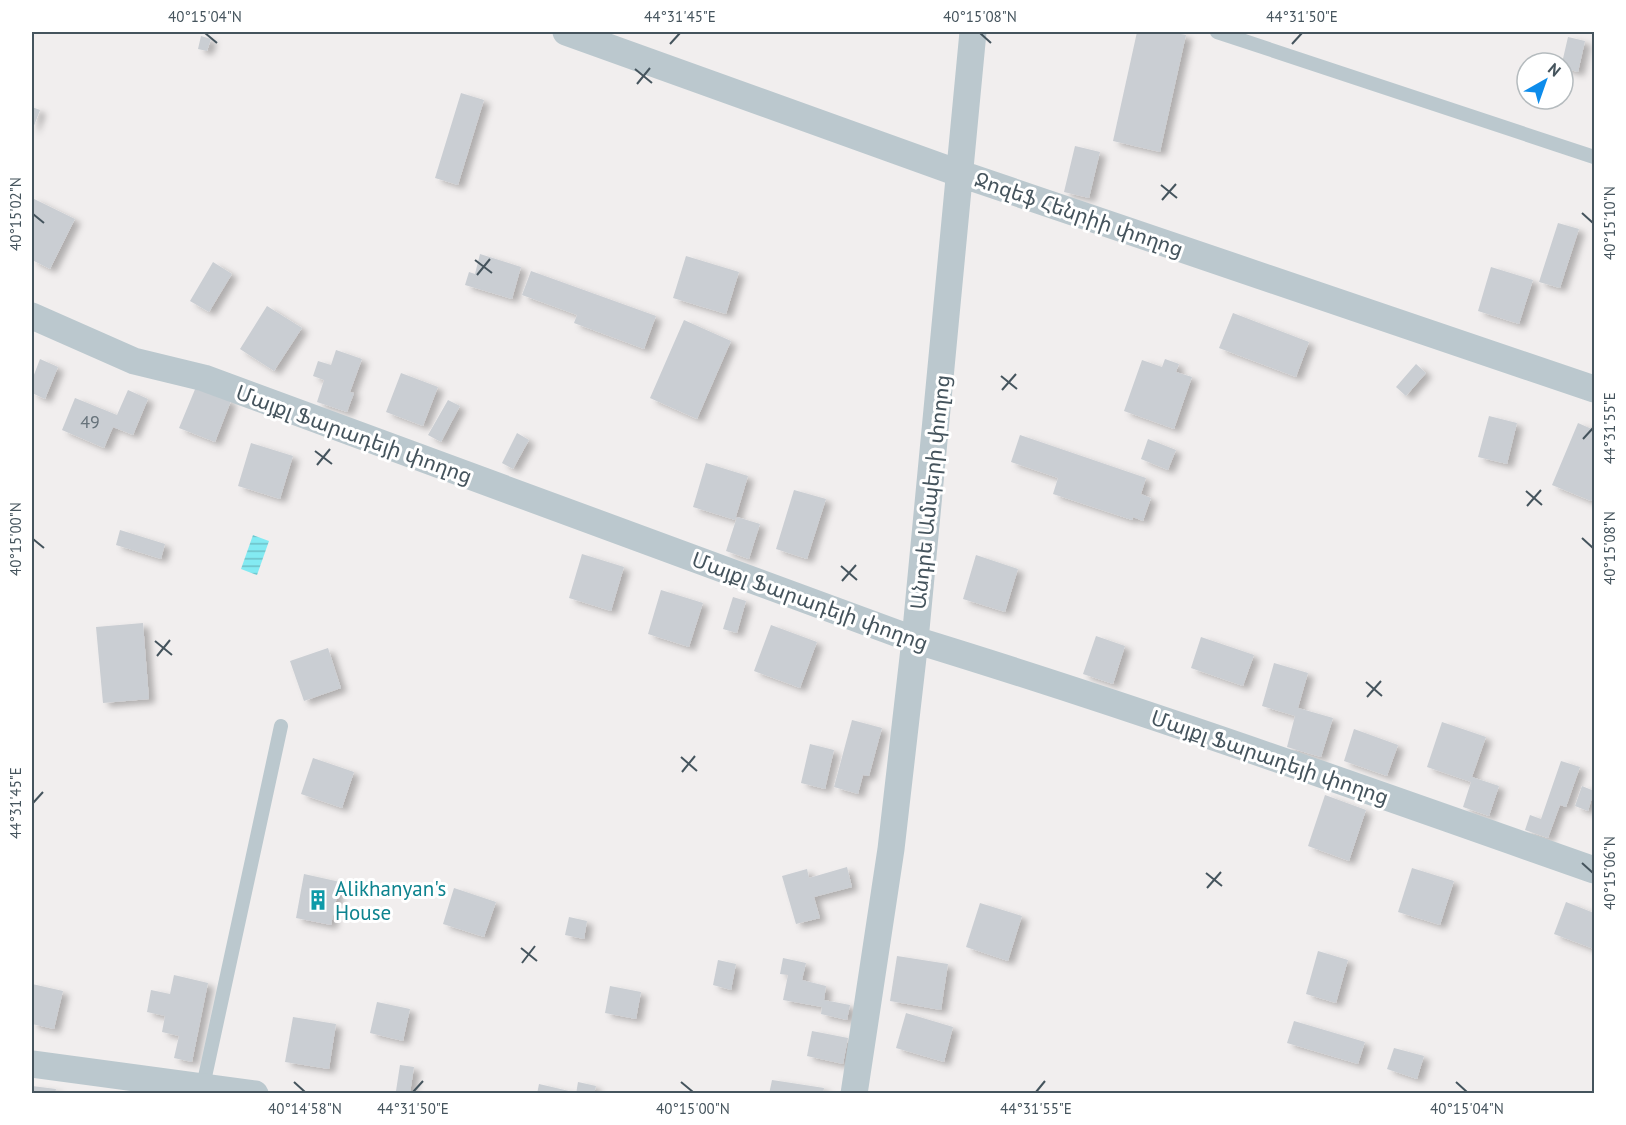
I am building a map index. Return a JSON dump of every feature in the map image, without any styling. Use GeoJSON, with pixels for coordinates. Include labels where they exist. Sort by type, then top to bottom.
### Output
{"type":"FeatureCollection","features":[{"type":"Feature","properties":{"kind":"street","name":"Ջոզեֆ Հենրիի փողոց"},"geometry":{"type":"LineString","coordinates":[[566,32],[961,174],[1594,389]]}},
{"type":"Feature","properties":{"kind":"street","name":"Անդրե Ամպերի փողոց"},"geometry":{"type":"LineString","coordinates":[[854,1094],[891,849],[915,640],[973,32]]}},
{"type":"Feature","properties":{"kind":"street","name":"Մայքլ Ֆարադեյի փողոց"},"geometry":{"type":"LineString","coordinates":[[32,316],[134,361],[204,378],[915,640],[1028,675],[1290,763],[1594,870]]}},
{"type":"Feature","properties":{"kind":"street"},"geometry":{"type":"LineString","coordinates":[[32,1064],[255,1094]]}},
{"type":"Feature","properties":{"kind":"lane"},"geometry":{"type":"LineString","coordinates":[[1217,32],[1594,157]]}},
{"type":"Feature","properties":{"kind":"lane"},"geometry":{"type":"LineString","coordinates":[[203,1086],[282,726]]}},
{"type":"Feature","properties":{"kind":"water"},"geometry":{"type":"Polygon","coordinates":[[[253,535],[269,541],[257,575],[241,569],[253,535]]]}},
{"type":"Feature","properties":{"kind":"building"},"geometry":{"type":"Polygon","coordinates":[[[1137,32],[1170,32],[1186,35],[1160,152],[1113,141],[1137,32]]]}},
{"type":"Feature","properties":{"kind":"building"},"geometry":{"type":"Polygon","coordinates":[[[201,36],[211,39],[207,51],[198,49],[201,36]]]}},
{"type":"Feature","properties":{"kind":"building"},"geometry":{"type":"Polygon","coordinates":[[[1568,37],[1585,41],[1578,72],[1575,71],[1575,51],[1565,51],[1568,37]]]}},
{"type":"Feature","properties":{"kind":"building"},"geometry":{"type":"Polygon","coordinates":[[[461,93],[484,100],[458,185],[435,178],[461,93]]]}},
{"type":"Feature","properties":{"kind":"building"},"geometry":{"type":"Polygon","coordinates":[[[32,107],[40,110],[32,131],[32,107]]]}},
{"type":"Feature","properties":{"kind":"building"},"geometry":{"type":"Polygon","coordinates":[[[1075,146],[1100,152],[1089,198],[1064,192],[1075,146]]]}},
{"type":"Feature","properties":{"kind":"building"},"geometry":{"type":"Polygon","coordinates":[[[32,198],[75,219],[50,269],[32,260],[32,198]]]}},
{"type":"Feature","properties":{"kind":"building"},"geometry":{"type":"Polygon","coordinates":[[[1558,223],[1579,229],[1560,288],[1539,282],[1558,223]]]}},
{"type":"Feature","properties":{"kind":"building"},"geometry":{"type":"Polygon","coordinates":[[[480,254],[521,267],[512,299],[465,285],[469,272],[475,274],[480,254]]]}},
{"type":"Feature","properties":{"kind":"building"},"geometry":{"type":"Polygon","coordinates":[[[686,256],[739,272],[726,314],[673,298],[686,256]]]}},
{"type":"Feature","properties":{"kind":"building"},"geometry":{"type":"Polygon","coordinates":[[[213,262],[232,274],[209,312],[190,301],[213,262]]]}},
{"type":"Feature","properties":{"kind":"building"},"geometry":{"type":"Polygon","coordinates":[[[1491,267],[1533,280],[1519,324],[1478,311],[1491,267]]]}},
{"type":"Feature","properties":{"kind":"building"},"geometry":{"type":"Polygon","coordinates":[[[531,271],[656,316],[644,349],[574,323],[577,315],[522,295],[531,271]]]}},
{"type":"Feature","properties":{"kind":"building"},"geometry":{"type":"Polygon","coordinates":[[[267,306],[302,328],[274,371],[240,349],[267,306]]]}},
{"type":"Feature","properties":{"kind":"building"},"geometry":{"type":"Polygon","coordinates":[[[1233,313],[1309,342],[1296,377],[1219,348],[1233,313]]]}},
{"type":"Feature","properties":{"kind":"building"},"geometry":{"type":"Polygon","coordinates":[[[684,320],[731,341],[697,419],[650,398],[684,320]]]}},
{"type":"Feature","properties":{"kind":"building"},"geometry":{"type":"Polygon","coordinates":[[[336,350],[362,359],[350,392],[354,393],[347,412],[317,402],[324,380],[313,376],[318,361],[331,365],[336,350]]]}},
{"type":"Feature","properties":{"kind":"building"},"geometry":{"type":"Polygon","coordinates":[[[40,359],[58,367],[45,399],[32,393],[32,380],[40,359]]]}},
{"type":"Feature","properties":{"kind":"building"},"geometry":{"type":"Polygon","coordinates":[[[1165,359],[1179,364],[1176,372],[1192,377],[1174,429],[1124,411],[1142,360],[1162,367],[1165,359]]]}},
{"type":"Feature","properties":{"kind":"building"},"geometry":{"type":"Polygon","coordinates":[[[1416,364],[1426,373],[1406,396],[1396,387],[1416,364]]]}},
{"type":"Feature","properties":{"kind":"building"},"geometry":{"type":"Polygon","coordinates":[[[401,373],[438,387],[423,426],[386,412],[401,373]]]}},
{"type":"Feature","properties":{"kind":"building"},"geometry":{"type":"Polygon","coordinates":[[[196,387],[231,401],[215,442],[179,428],[196,387]]]}},
{"type":"Feature","properties":{"kind":"building"},"geometry":{"type":"Polygon","coordinates":[[[128,390],[148,399],[133,435],[113,427],[104,448],[62,430],[75,398],[117,415],[128,390]]]}},
{"type":"Feature","properties":{"kind":"building"},"geometry":{"type":"Polygon","coordinates":[[[448,400],[460,406],[441,442],[428,435],[448,400]]]}},
{"type":"Feature","properties":{"kind":"building"},"geometry":{"type":"Polygon","coordinates":[[[1489,416],[1517,423],[1507,464],[1478,457],[1489,416]]]}},
{"type":"Feature","properties":{"kind":"building"},"geometry":{"type":"Polygon","coordinates":[[[1578,423],[1594,430],[1594,492],[1591,501],[1552,485],[1578,423]]]}},
{"type":"Feature","properties":{"kind":"building"},"geometry":{"type":"Polygon","coordinates":[[[517,433],[529,440],[513,469],[502,463],[517,433]]]}},
{"type":"Feature","properties":{"kind":"building"},"geometry":{"type":"Polygon","coordinates":[[[1020,435],[1146,478],[1141,494],[1151,498],[1143,521],[1133,517],[1132,520],[1053,494],[1058,478],[1011,462],[1020,435]]]}},
{"type":"Feature","properties":{"kind":"building"},"geometry":{"type":"Polygon","coordinates":[[[1148,439],[1176,450],[1168,470],[1141,459],[1148,439]]]}},
{"type":"Feature","properties":{"kind":"building"},"geometry":{"type":"Polygon","coordinates":[[[251,443],[293,456],[280,499],[238,486],[251,443]]]}},
{"type":"Feature","properties":{"kind":"building"},"geometry":{"type":"Polygon","coordinates":[[[706,463],[748,476],[735,520],[693,507],[706,463]]]}},
{"type":"Feature","properties":{"kind":"building"},"geometry":{"type":"Polygon","coordinates":[[[794,490],[826,499],[807,559],[776,549],[794,490]]]}},
{"type":"Feature","properties":{"kind":"building"},"geometry":{"type":"Polygon","coordinates":[[[737,517],[760,524],[749,559],[726,551],[737,517]]]}},
{"type":"Feature","properties":{"kind":"building"},"geometry":{"type":"Polygon","coordinates":[[[120,530],[165,544],[161,559],[116,545],[120,530]]]}},
{"type":"Feature","properties":{"kind":"building"},"geometry":{"type":"Polygon","coordinates":[[[582,554],[624,567],[611,611],[569,598],[582,554]]]}},
{"type":"Feature","properties":{"kind":"building"},"geometry":{"type":"Polygon","coordinates":[[[976,555],[1018,569],[1005,612],[963,599],[976,555]]]}},
{"type":"Feature","properties":{"kind":"building"},"geometry":{"type":"Polygon","coordinates":[[[661,590],[703,603],[689,647],[648,634],[661,590]]]}},
{"type":"Feature","properties":{"kind":"building"},"geometry":{"type":"Polygon","coordinates":[[[733,597],[746,601],[737,633],[723,629],[733,597]]]}},
{"type":"Feature","properties":{"kind":"building"},"geometry":{"type":"Polygon","coordinates":[[[143,623],[149,699],[103,703],[96,627],[143,623]]]}},
{"type":"Feature","properties":{"kind":"building"},"geometry":{"type":"Polygon","coordinates":[[[771,625],[817,642],[800,688],[754,671],[771,625]]]}},
{"type":"Feature","properties":{"kind":"building"},"geometry":{"type":"Polygon","coordinates":[[[1096,636],[1125,646],[1113,684],[1083,674],[1096,636]]]}},
{"type":"Feature","properties":{"kind":"building"},"geometry":{"type":"Polygon","coordinates":[[[1201,637],[1254,655],[1243,686],[1191,668],[1201,637]]]}},
{"type":"Feature","properties":{"kind":"building"},"geometry":{"type":"Polygon","coordinates":[[[328,648],[341,688],[304,701],[290,661],[328,648]]]}},
{"type":"Feature","properties":{"kind":"building"},"geometry":{"type":"Polygon","coordinates":[[[1274,663],[1308,673],[1298,708],[1333,718],[1321,757],[1287,747],[1295,716],[1262,706],[1274,663]]]}},
{"type":"Feature","properties":{"kind":"building"},"geometry":{"type":"Polygon","coordinates":[[[852,720],[882,728],[869,776],[863,775],[858,794],[834,787],[852,720]]]}},
{"type":"Feature","properties":{"kind":"building"},"geometry":{"type":"Polygon","coordinates":[[[1442,722],[1486,737],[1472,777],[1499,786],[1489,816],[1463,807],[1471,782],[1427,767],[1442,722]]]}},
{"type":"Feature","properties":{"kind":"building"},"geometry":{"type":"Polygon","coordinates":[[[1354,729],[1398,745],[1387,776],[1344,761],[1354,729]]]}},
{"type":"Feature","properties":{"kind":"building"},"geometry":{"type":"Polygon","coordinates":[[[810,744],[834,750],[825,789],[801,783],[810,744]]]}},
{"type":"Feature","properties":{"kind":"building"},"geometry":{"type":"Polygon","coordinates":[[[313,758],[354,772],[342,808],[301,794],[313,758]]]}},
{"type":"Feature","properties":{"kind":"building"},"geometry":{"type":"Polygon","coordinates":[[[1561,761],[1580,767],[1566,807],[1560,805],[1548,838],[1525,830],[1530,815],[1541,819],[1561,761]]]}},
{"type":"Feature","properties":{"kind":"building"},"geometry":{"type":"Polygon","coordinates":[[[1582,786],[1594,791],[1588,811],[1575,806],[1582,786]]]}},
{"type":"Feature","properties":{"kind":"building"},"geometry":{"type":"Polygon","coordinates":[[[1325,795],[1366,810],[1349,861],[1308,846],[1325,795]]]}},
{"type":"Feature","properties":{"kind":"building"},"geometry":{"type":"Polygon","coordinates":[[[847,867],[852,887],[814,897],[820,918],[796,924],[782,876],[807,869],[809,878],[847,867]]]}},
{"type":"Feature","properties":{"kind":"building"},"geometry":{"type":"Polygon","coordinates":[[[1412,868],[1454,881],[1440,925],[1398,912],[1412,868]]]}},
{"type":"Feature","properties":{"kind":"building","name":"Alikhanyan's House"},"geometry":{"type":"Polygon","coordinates":[[[304,874],[340,882],[331,925],[296,918],[304,874]]]}},
{"type":"Feature","properties":{"kind":"building"},"geometry":{"type":"Polygon","coordinates":[[[454,888],[496,902],[484,937],[443,924],[454,888]]]}},
{"type":"Feature","properties":{"kind":"building"},"geometry":{"type":"Polygon","coordinates":[[[1566,902],[1594,913],[1594,949],[1554,934],[1566,902]]]}},
{"type":"Feature","properties":{"kind":"building"},"geometry":{"type":"Polygon","coordinates":[[[980,903],[1022,916],[1008,961],[966,947],[980,903]]]}},
{"type":"Feature","properties":{"kind":"building"},"geometry":{"type":"Polygon","coordinates":[[[569,917],[587,921],[584,939],[565,935],[569,917]]]}},
{"type":"Feature","properties":{"kind":"building"},"geometry":{"type":"Polygon","coordinates":[[[1318,951],[1348,960],[1336,1003],[1306,994],[1318,951]]]}},
{"type":"Feature","properties":{"kind":"building"},"geometry":{"type":"Polygon","coordinates":[[[897,956],[948,964],[941,1010],[890,1001],[897,956]]]}},
{"type":"Feature","properties":{"kind":"building"},"geometry":{"type":"Polygon","coordinates":[[[783,958],[806,963],[802,980],[826,986],[824,1000],[850,1005],[847,1020],[821,1014],[822,1007],[783,1000],[788,975],[780,974],[783,958]]]}},
{"type":"Feature","properties":{"kind":"building"},"geometry":{"type":"Polygon","coordinates":[[[718,960],[736,964],[731,990],[713,985],[718,960]]]}},
{"type":"Feature","properties":{"kind":"building"},"geometry":{"type":"Polygon","coordinates":[[[174,975],[208,983],[192,1062],[174,1058],[179,1036],[162,1032],[165,1016],[147,1012],[151,990],[170,994],[174,975]]]}},
{"type":"Feature","properties":{"kind":"building"},"geometry":{"type":"Polygon","coordinates":[[[32,984],[63,991],[54,1029],[32,1024],[32,984]]]}},
{"type":"Feature","properties":{"kind":"building"},"geometry":{"type":"Polygon","coordinates":[[[610,986],[641,992],[636,1019],[605,1013],[610,986]]]}},
{"type":"Feature","properties":{"kind":"building"},"geometry":{"type":"Polygon","coordinates":[[[377,1002],[410,1009],[403,1041],[370,1033],[377,1002]]]}},
{"type":"Feature","properties":{"kind":"building"},"geometry":{"type":"Polygon","coordinates":[[[906,1013],[953,1027],[944,1062],[896,1048],[906,1013]]]}},
{"type":"Feature","properties":{"kind":"building"},"geometry":{"type":"Polygon","coordinates":[[[293,1017],[336,1024],[329,1069],[285,1062],[293,1017]]]}},
{"type":"Feature","properties":{"kind":"building"},"geometry":{"type":"Polygon","coordinates":[[[1294,1021],[1365,1042],[1358,1064],[1287,1043],[1294,1021]]]}},
{"type":"Feature","properties":{"kind":"building"},"geometry":{"type":"Polygon","coordinates":[[[812,1031],[848,1038],[843,1064],[807,1056],[812,1031]]]}},
{"type":"Feature","properties":{"kind":"building"},"geometry":{"type":"Polygon","coordinates":[[[1394,1048],[1424,1056],[1417,1079],[1387,1069],[1394,1048]]]}},
{"type":"Feature","properties":{"kind":"building"},"geometry":{"type":"Polygon","coordinates":[[[400,1065],[414,1067],[410,1093],[396,1091],[400,1065]]]}},
{"type":"Feature","properties":{"kind":"building"},"geometry":{"type":"Polygon","coordinates":[[[772,1080],[824,1088],[823,1094],[769,1094],[772,1080]]]}},
{"type":"Feature","properties":{"kind":"building"},"geometry":{"type":"Polygon","coordinates":[[[578,1082],[596,1086],[594,1094],[576,1094],[578,1082]]]}},
{"type":"Feature","properties":{"kind":"building"},"geometry":{"type":"Polygon","coordinates":[[[539,1084],[569,1091],[575,1094],[537,1094],[539,1084]]]}},
{"type":"Feature","properties":{"kind":"building"},"geometry":{"type":"Polygon","coordinates":[[[32,1086],[56,1089],[55,1094],[32,1094],[32,1086]]]}},
{"type":"Feature","properties":{"kind":"place","name":"Alikhanyan's House"},"geometry":{"type":"Point","coordinates":[318,900]}}]}
